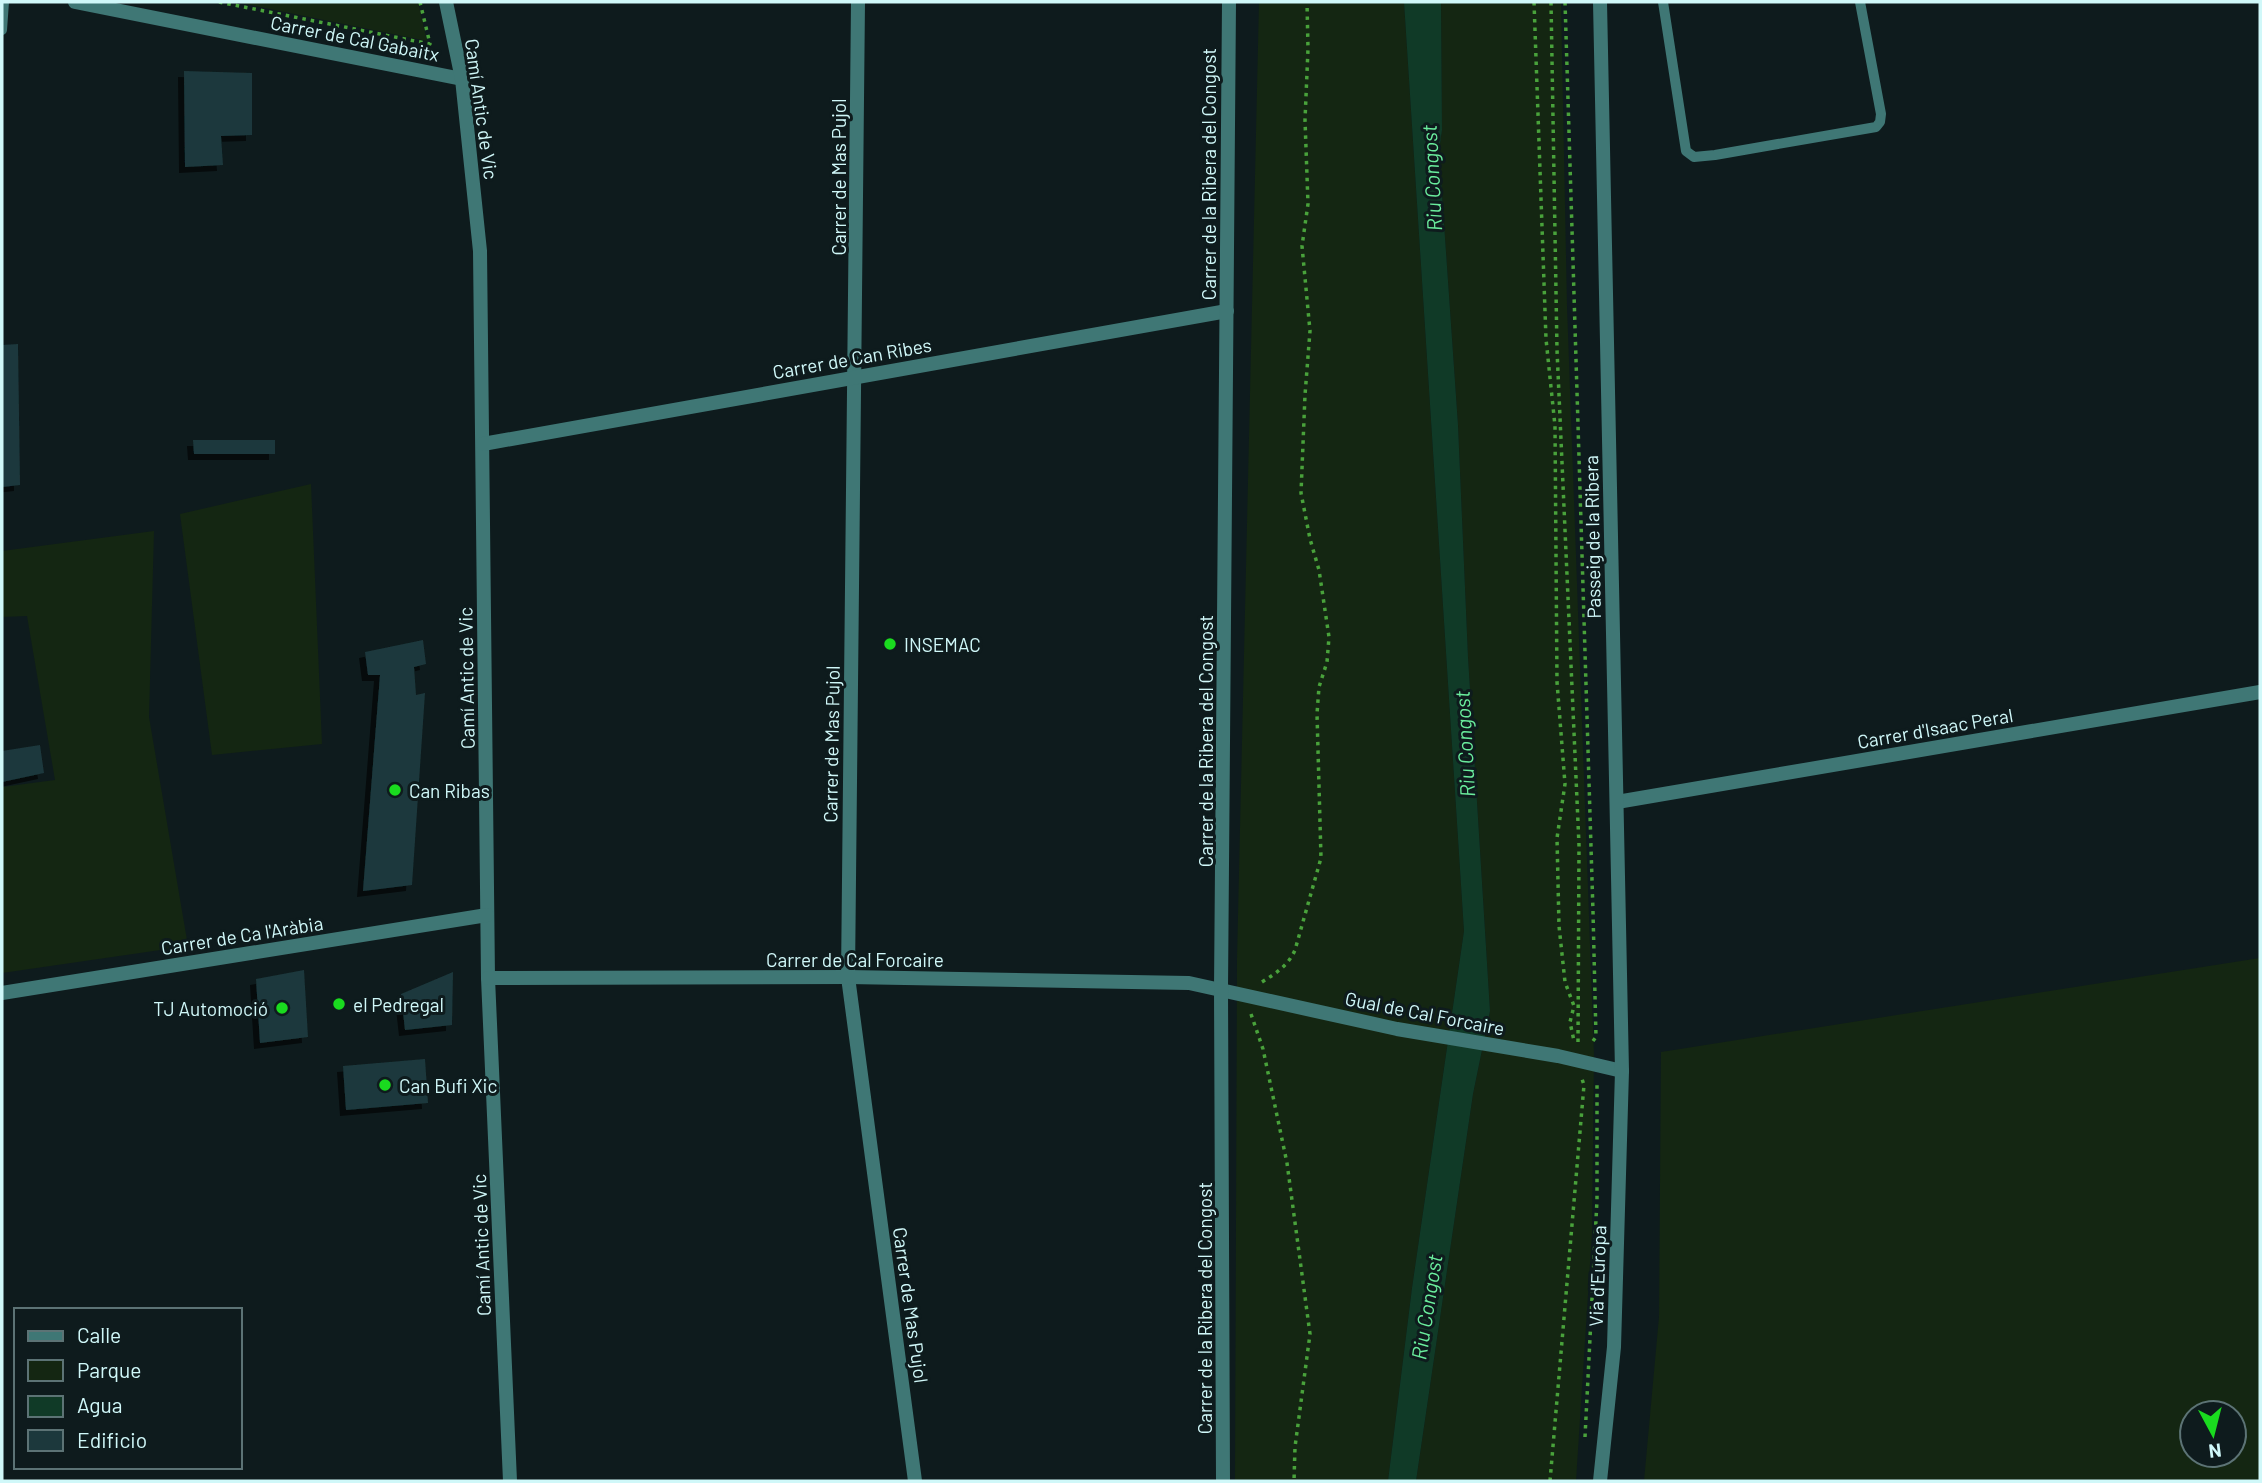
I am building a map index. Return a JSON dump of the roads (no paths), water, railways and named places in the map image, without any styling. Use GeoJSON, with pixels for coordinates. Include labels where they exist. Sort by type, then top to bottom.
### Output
{"type":"FeatureCollection","features":[{"type":"Feature","properties":{"kind":"street","name":"Carrer de Cal Gabaitx"},"geometry":{"type":"LineString","coordinates":[[75,2],[462,79]]}},
{"type":"Feature","properties":{"kind":"street","name":"Camí Antic de Vic"},"geometry":{"type":"LineString","coordinates":[[446,2],[462,79],[480,251],[488,978],[510,1481]]}},
{"type":"Feature","properties":{"kind":"street","name":"Carrer de Mas Pujol"},"geometry":{"type":"LineString","coordinates":[[858,2],[848,977],[915,1481]]}},
{"type":"Feature","properties":{"kind":"street","name":"Carrer de la Ribera del Congost"},"geometry":{"type":"LineString","coordinates":[[1223,1481],[1221,989],[1229,2]]}},
{"type":"Feature","properties":{"kind":"street","name":"Passeig de la Ribera"},"geometry":{"type":"LineString","coordinates":[[1600,2],[1622,1071]]}},
{"type":"Feature","properties":{"kind":"street","name":"Carrer de Can Ribes"},"geometry":{"type":"LineString","coordinates":[[483,444],[1227,311]]}},
{"type":"Feature","properties":{"kind":"street","name":"Carrer d'Isaac Peral"},"geometry":{"type":"LineString","coordinates":[[1617,802],[2260,692]]}},
{"type":"Feature","properties":{"kind":"street","name":"Carrer de Ca l'Aràbia"},"geometry":{"type":"LineString","coordinates":[[2,993],[487,915]]}},
{"type":"Feature","properties":{"kind":"street","name":"Carrer de Cal Forcaire"},"geometry":{"type":"LineString","coordinates":[[488,978],[848,977],[1189,983],[1221,989]]}},
{"type":"Feature","properties":{"kind":"street","name":"Gual de Cal Forcaire"},"geometry":{"type":"LineString","coordinates":[[1221,989],[1398,1029],[1558,1056],[1622,1071]]}},
{"type":"Feature","properties":{"kind":"street","name":"Via d'Europa"},"geometry":{"type":"LineString","coordinates":[[1600,1481],[1614,1347],[1622,1071]]}},
{"type":"Feature","properties":{"kind":"lane"},"geometry":{"type":"LineString","coordinates":[[2,30],[4,2]]}},
{"type":"Feature","properties":{"kind":"lane"},"geometry":{"type":"LineString","coordinates":[[1663,2],[1686,151],[1694,157],[1876,127],[1881,114],[1860,2]]}},
{"type":"Feature","properties":{"kind":"water","name":"Riu Congost"},"geometry":{"type":"Polygon","coordinates":[[[1404,2],[1441,2],[1442,130],[1439,151],[1458,425],[1468,657],[1490,1011],[1473,1094],[1416,1481],[1388,1481],[1412,1288],[1464,931],[1404,2]]]}},
{"type":"Feature","properties":{"kind":"place","name":"INSEMAC"},"geometry":{"type":"Point","coordinates":[890,644]}},
{"type":"Feature","properties":{"kind":"place","name":"Can Ribas"},"geometry":{"type":"Point","coordinates":[395,790]}},
{"type":"Feature","properties":{"kind":"place","name":"el Pedregal"},"geometry":{"type":"Point","coordinates":[339,1004]}},
{"type":"Feature","properties":{"kind":"place","name":"TJ Automoció"},"geometry":{"type":"Point","coordinates":[282,1008]}},
{"type":"Feature","properties":{"kind":"place","name":"Can Bufi Xic"},"geometry":{"type":"Point","coordinates":[385,1085]}}]}
